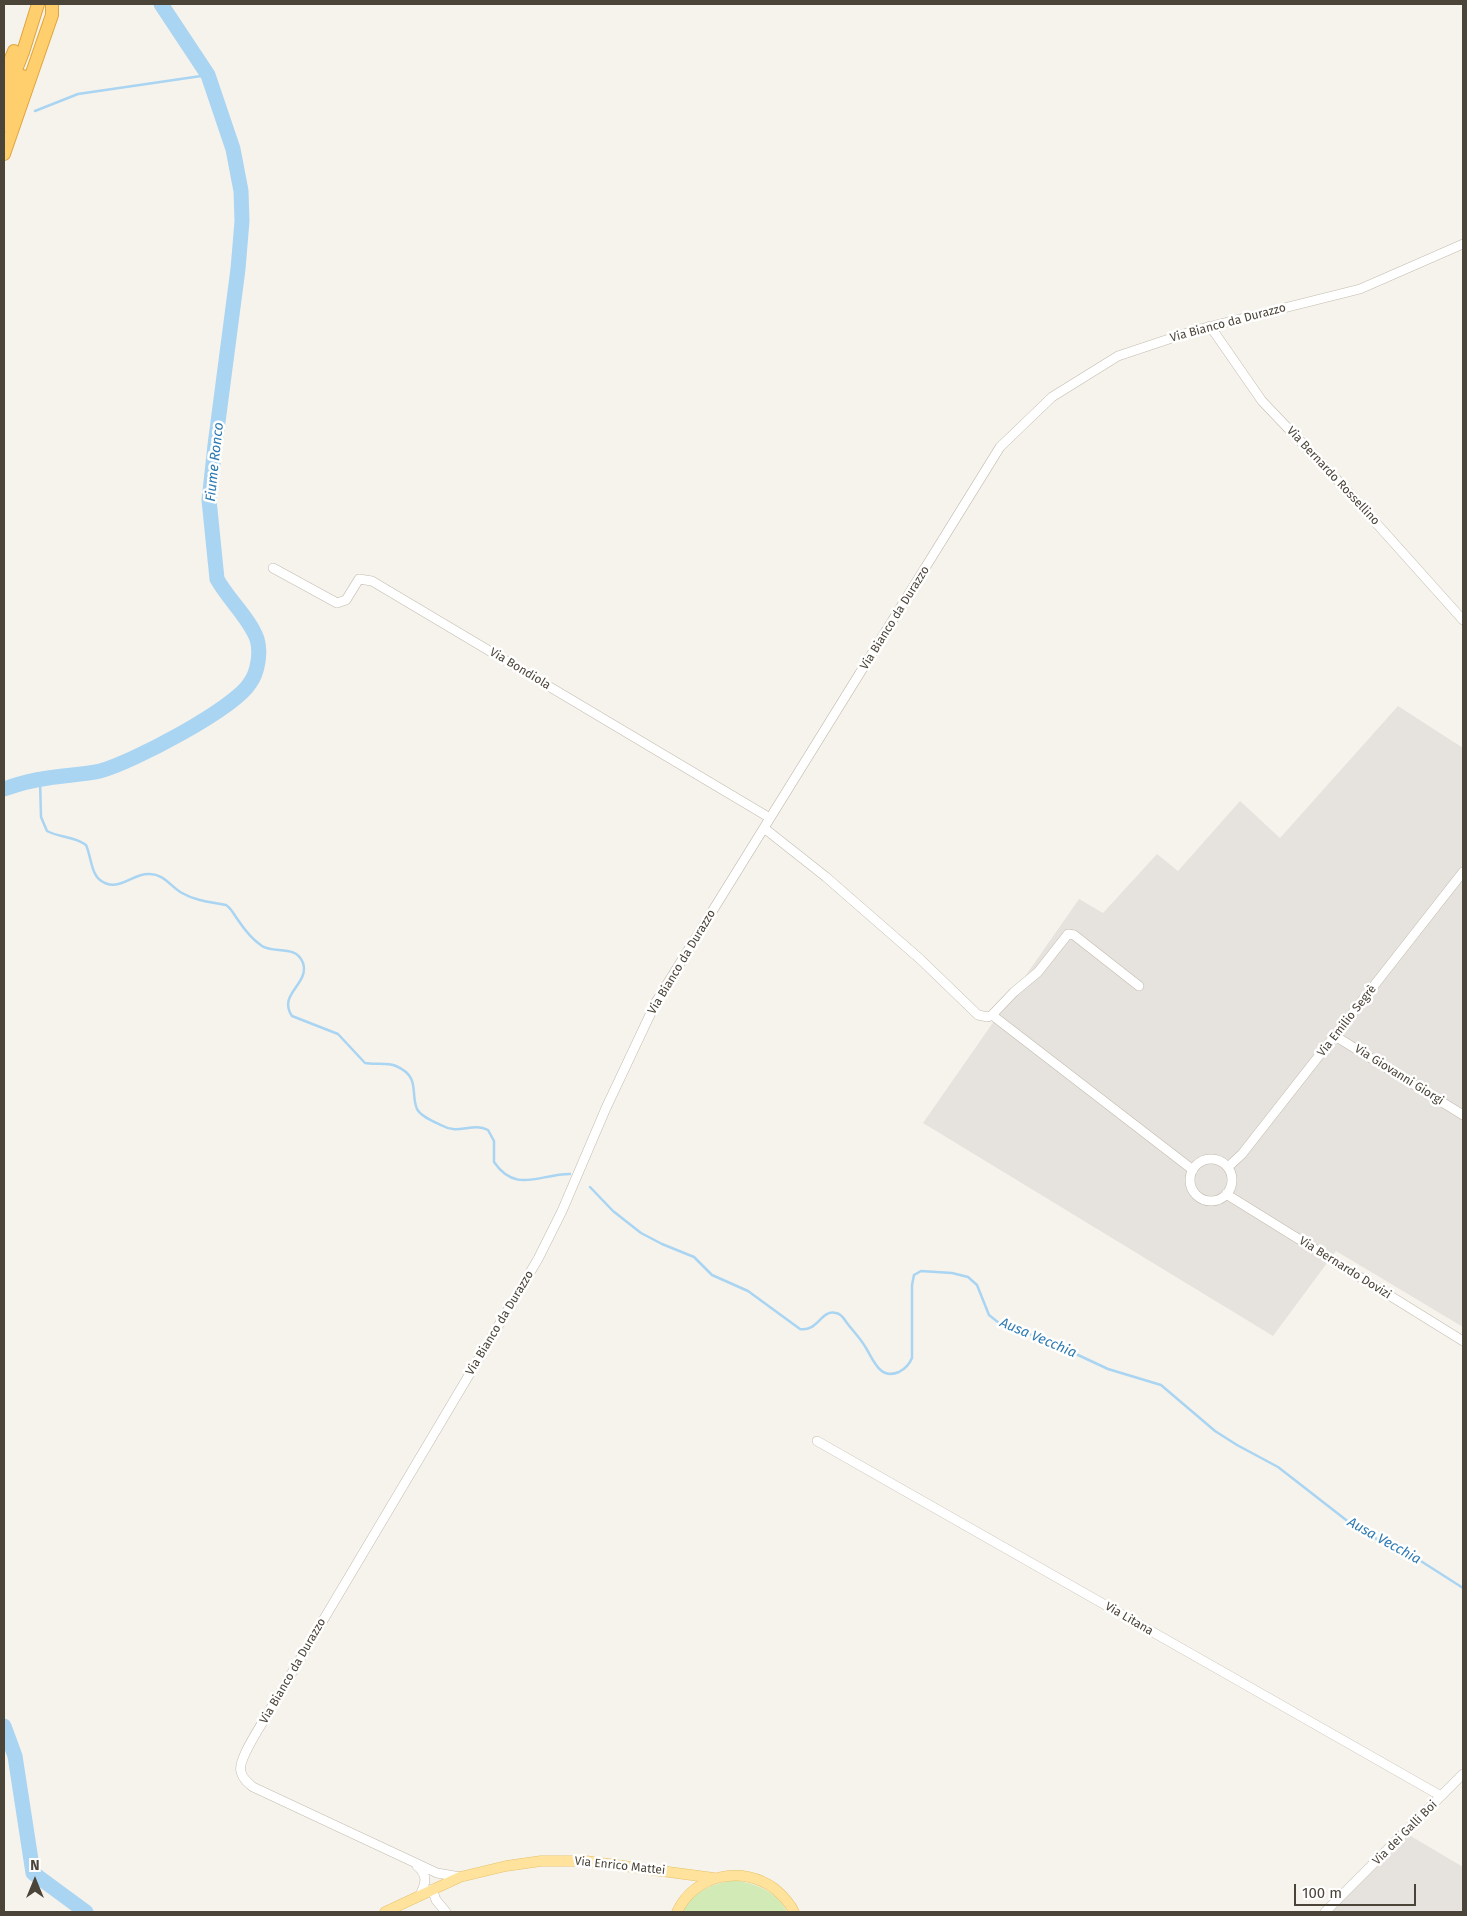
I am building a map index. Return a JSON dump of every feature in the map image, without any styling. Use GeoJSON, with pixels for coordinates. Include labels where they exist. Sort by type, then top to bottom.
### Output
{"type":"FeatureCollection","features":[{"type":"Feature","properties":{"kind":"highway"},"geometry":{"type":"LineString","coordinates":[[4,76],[37,4]]}},
{"type":"Feature","properties":{"kind":"highway"},"geometry":{"type":"LineString","coordinates":[[4,100],[23,52],[37,4]]}},
{"type":"Feature","properties":{"kind":"highway"},"geometry":{"type":"LineString","coordinates":[[4,125],[51,4]]}},
{"type":"Feature","properties":{"kind":"highway"},"geometry":{"type":"LineString","coordinates":[[4,154],[52,15],[51,4]]}},
{"type":"Feature","properties":{"kind":"main road","name":"Via Enrico Mattei"},"geometry":{"type":"LineString","coordinates":[[385,1912],[460,1877],[506,1866],[541,1861],[586,1860],[714,1878]]}},
{"type":"Feature","properties":{"kind":"main road"},"geometry":{"type":"LineString","coordinates":[[677,1912],[681,1903],[696,1888],[714,1878],[732,1875],[750,1876],[767,1883],[782,1894],[794,1912]]}},
{"type":"Feature","properties":{"kind":"street","name":"Via Bianco da Durazzo"},"geometry":{"type":"LineString","coordinates":[[460,1877],[437,1872],[411,1861],[254,1787],[244,1779],[240,1770],[243,1758],[270,1709],[538,1259],[562,1211],[606,1108],[656,1002],[1000,447],[1052,397],[1118,356],[1210,326],[1360,289],[1463,244]]}},
{"type":"Feature","properties":{"kind":"street","name":"Via Bernardo Rossellino"},"geometry":{"type":"LineString","coordinates":[[1210,326],[1262,400],[1343,486],[1463,620]]}},
{"type":"Feature","properties":{"kind":"street","name":"Via Bondiola"},"geometry":{"type":"LineString","coordinates":[[273,568],[337,603],[346,600],[359,578],[372,581],[770,818]]}},
{"type":"Feature","properties":{"kind":"street"},"geometry":{"type":"LineString","coordinates":[[764,828],[826,877],[913,952],[978,1014],[988,1017],[992,1015],[1014,992],[1038,972],[1068,934],[1074,935],[1139,986]]}},
{"type":"Feature","properties":{"kind":"street","name":"Via Emilio Segrè"},"geometry":{"type":"LineString","coordinates":[[1228,1167],[1242,1154],[1463,872]]}},
{"type":"Feature","properties":{"kind":"street"},"geometry":{"type":"LineString","coordinates":[[992,1015],[1193,1170]]}},
{"type":"Feature","properties":{"kind":"street","name":"Via Giovanni Giorgi"},"geometry":{"type":"LineString","coordinates":[[1335,1036],[1463,1115]]}},
{"type":"Feature","properties":{"kind":"street"},"geometry":{"type":"LineString","coordinates":[[1207,1159],[1221,1161],[1228,1167],[1232,1175],[1232,1183],[1226,1194],[1215,1200],[1206,1200],[1198,1196],[1193,1190],[1190,1182],[1193,1170],[1199,1163],[1207,1159]]}},
{"type":"Feature","properties":{"kind":"street","name":"Via Bernardo Dovizi"},"geometry":{"type":"LineString","coordinates":[[1226,1194],[1463,1341]]}},
{"type":"Feature","properties":{"kind":"street","name":"Via Litana"},"geometry":{"type":"LineString","coordinates":[[817,1441],[1441,1796]]}},
{"type":"Feature","properties":{"kind":"street","name":"Via dei Galli Boi"},"geometry":{"type":"LineString","coordinates":[[1324,1912],[1463,1774]]}},
{"type":"Feature","properties":{"kind":"street","name":"Via Bianco da Durazzo"},"geometry":{"type":"LineString","coordinates":[[411,1861],[425,1873],[425,1882],[420,1895]]}},
{"type":"Feature","properties":{"kind":"street"},"geometry":{"type":"LineString","coordinates":[[432,1889],[436,1900],[446,1912]]}},
{"type":"Feature","properties":{"kind":"shaded area"},"geometry":{"type":"Polygon","coordinates":[[[1398,706],[1463,748],[1463,1327],[1336,1251],[1273,1336],[923,1123],[1079,899],[1103,913],[1157,854],[1178,871],[1240,801],[1280,838],[1398,706]]]}},
{"type":"Feature","properties":{"kind":"shaded area"},"geometry":{"type":"Polygon","coordinates":[[[1409,1835],[1463,1867],[1463,1912],[1332,1912],[1409,1835]]]}},
{"type":"Feature","properties":{"kind":"green space"},"geometry":{"type":"Polygon","coordinates":[[[734,1880],[758,1886],[765,1890],[783,1905],[787,1912],[682,1912],[697,1894],[711,1886],[734,1880]]]}},
{"type":"Feature","properties":{"kind":"waterway","name":"Fiume Ronco"},"geometry":{"type":"LineString","coordinates":[[4,789],[37,780],[100,771],[134,758],[181,734],[224,707],[250,683],[258,662],[259,650],[254,632],[217,579],[209,500],[238,269],[242,221],[241,191],[233,149],[208,75],[161,4]]}},
{"type":"Feature","properties":{"kind":"waterway"},"geometry":{"type":"LineString","coordinates":[[35,111],[78,94],[208,75]]}},
{"type":"Feature","properties":{"kind":"waterway","name":"Ausa Vecchia"},"geometry":{"type":"LineString","coordinates":[[40,780],[41,817],[47,831],[77,840],[86,845],[93,869],[100,880],[113,885],[144,874],[150,874],[163,878],[187,896],[226,905],[255,941],[262,946],[290,951],[300,957],[304,970],[288,1001],[288,1008],[292,1016],[338,1034],[365,1063],[392,1065],[404,1070],[412,1080],[417,1109],[428,1119],[454,1129],[477,1127],[488,1130],[494,1141],[494,1162],[502,1172],[520,1180],[570,1174]]}},
{"type":"Feature","properties":{"kind":"waterway","name":"Ausa Vecchia"},"geometry":{"type":"LineString","coordinates":[[590,1187],[613,1211],[641,1233],[694,1257],[712,1275],[748,1291],[800,1329],[811,1327],[827,1314],[840,1314],[862,1341],[878,1368],[887,1373],[892,1374],[901,1371],[912,1358],[912,1285],[914,1275],[921,1271],[952,1273],[968,1277],[977,1285],[989,1315],[999,1323],[1046,1340],[1108,1369],[1161,1385],[1215,1431],[1278,1467],[1359,1530],[1402,1549],[1463,1588]]}},
{"type":"Feature","properties":{"kind":"waterway","name":"Fiume Ronco"},"geometry":{"type":"LineString","coordinates":[[4,1726],[15,1756],[33,1873],[86,1912]]}}]}
